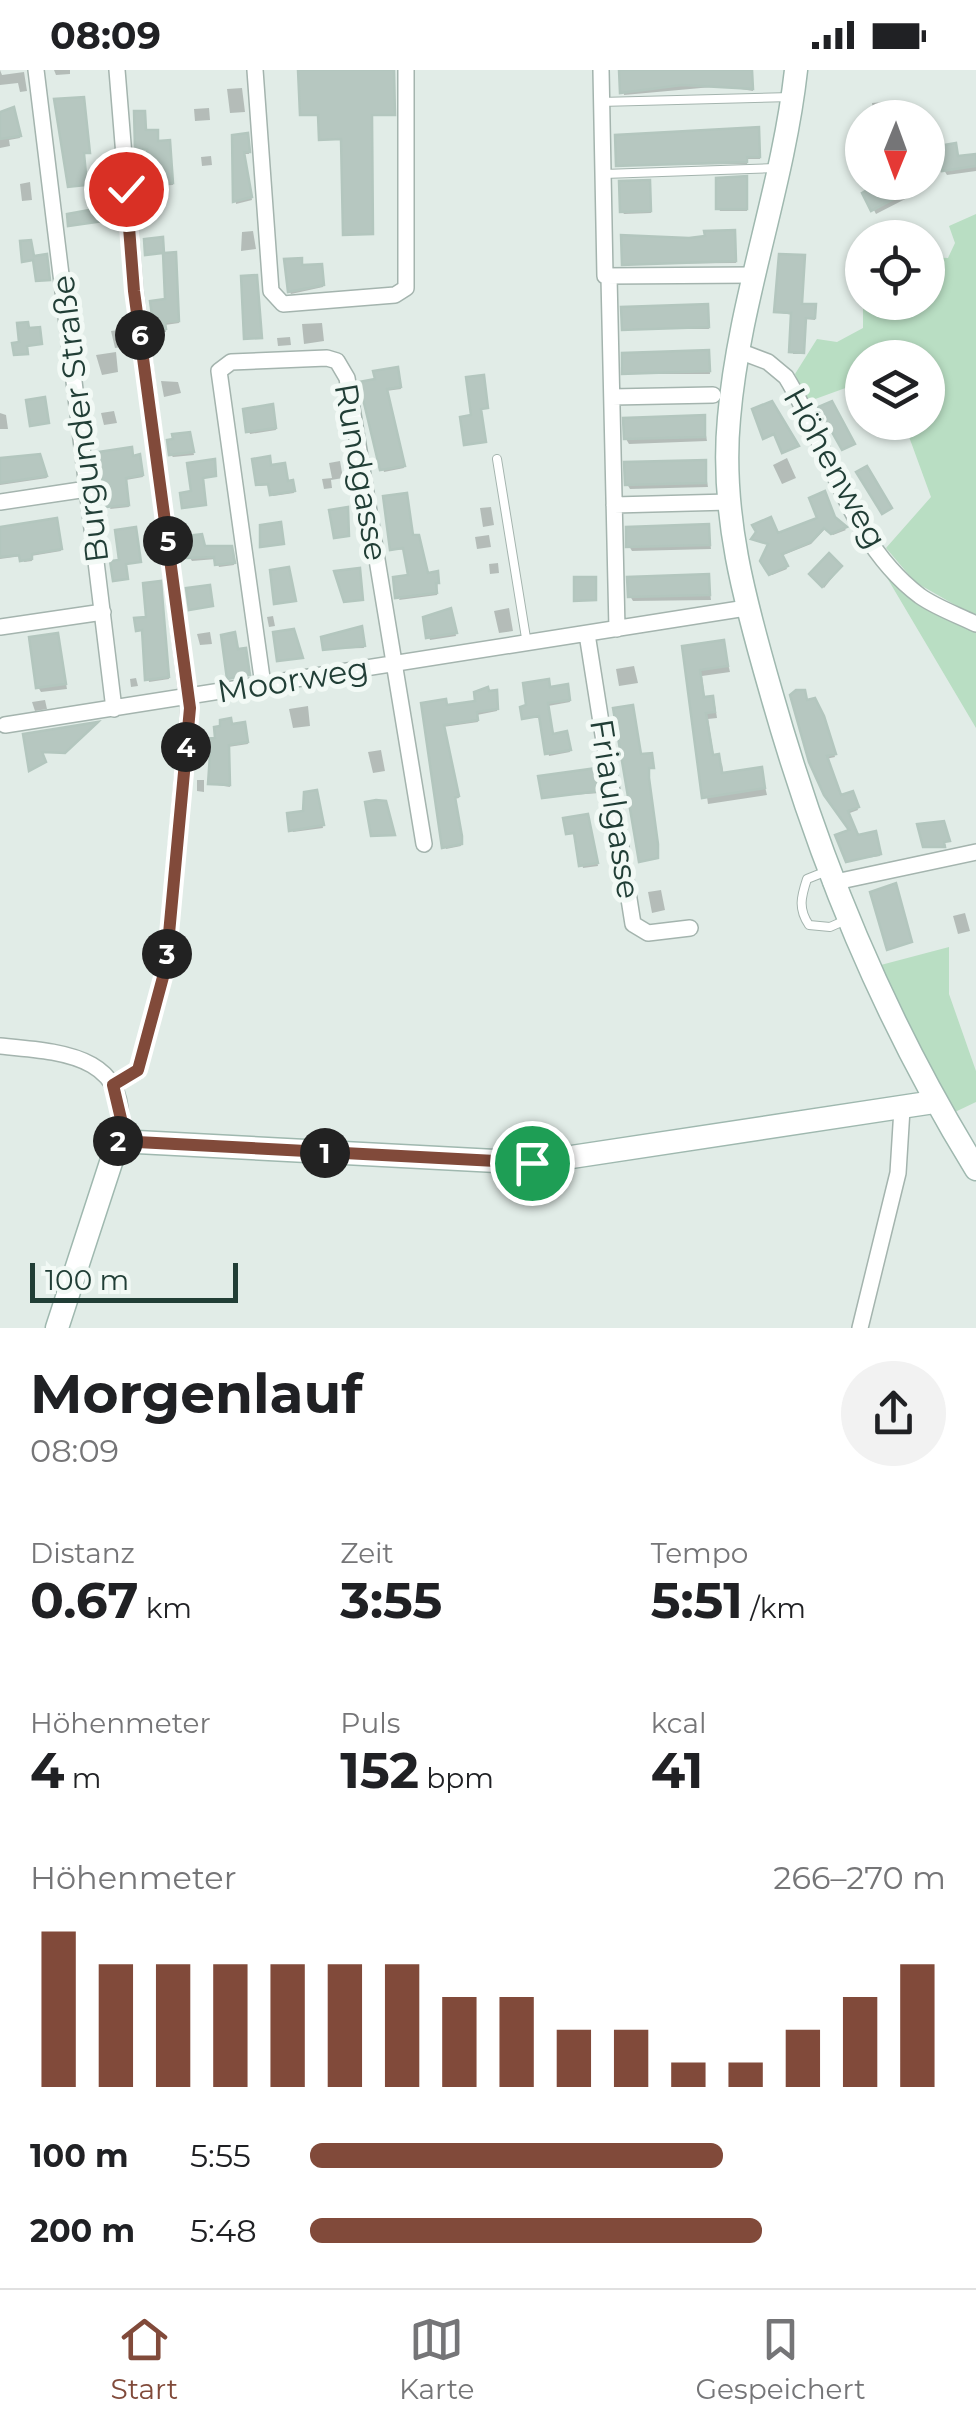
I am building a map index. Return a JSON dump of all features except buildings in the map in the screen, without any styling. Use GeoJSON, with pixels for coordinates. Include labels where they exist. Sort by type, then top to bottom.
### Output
{"type":"FeatureCollection","features":[{"type":"Feature","properties":{"kind":"street","name":"Burgunder Straße"},"geometry":{"type":"LineString","coordinates":[[36,70],[114,709]]}},
{"type":"Feature","properties":{"kind":"street"},"geometry":{"type":"LineString","coordinates":[[113,1085],[138,1070],[162,984],[177,870],[189,696],[134,291],[117,70]]}},
{"type":"Feature","properties":{"kind":"street"},"geometry":{"type":"LineString","coordinates":[[255,70],[275,299],[282,304],[395,295],[402,293],[409,280],[406,70]]}},
{"type":"Feature","properties":{"kind":"street"},"geometry":{"type":"LineString","coordinates":[[601,70],[603,272],[609,277],[754,275]]}},
{"type":"Feature","properties":{"kind":"street"},"geometry":{"type":"LineString","coordinates":[[798,78],[754,275],[729,418],[729,502],[746,608],[802,801],[846,920],[934,1102],[976,1168]]}},
{"type":"Feature","properties":{"kind":"street"},"geometry":{"type":"LineString","coordinates":[[609,277],[617,629]]}},
{"type":"Feature","properties":{"kind":"street","name":"Höhenweg"},"geometry":{"type":"LineString","coordinates":[[739,351],[768,362],[786,377],[849,508],[882,556],[923,598],[976,624]]}},
{"type":"Feature","properties":{"kind":"street","name":"Rundgasse"},"geometry":{"type":"LineString","coordinates":[[263,685],[218,380],[223,366],[232,362],[327,358],[343,369],[424,844]]}},
{"type":"Feature","properties":{"kind":"street"},"geometry":{"type":"LineString","coordinates":[[612,397],[713,395]]}},
{"type":"Feature","properties":{"kind":"street"},"geometry":{"type":"LineString","coordinates":[[0,502],[87,489]]}},
{"type":"Feature","properties":{"kind":"street"},"geometry":{"type":"LineString","coordinates":[[614,504],[729,502]]}},
{"type":"Feature","properties":{"kind":"street","name":"Moorweg"},"geometry":{"type":"LineString","coordinates":[[3,726],[746,608]]}},
{"type":"Feature","properties":{"kind":"street"},"geometry":{"type":"LineString","coordinates":[[0,627],[104,612]]}},
{"type":"Feature","properties":{"kind":"street","name":"Friaulgasse"},"geometry":{"type":"LineString","coordinates":[[587,634],[633,924],[648,933],[690,928]]}},
{"type":"Feature","properties":{"kind":"street"},"geometry":{"type":"LineString","coordinates":[[829,877],[976,852]]}},
{"type":"Feature","properties":{"kind":"street"},"geometry":{"type":"LineString","coordinates":[[0,1046],[61,1051],[100,1069],[113,1085],[120,1132],[57,1328]]}},
{"type":"Feature","properties":{"kind":"street"},"geometry":{"type":"LineString","coordinates":[[120,1132],[532,1163],[934,1102]]}},
{"type":"Feature","properties":{"kind":"street"},"geometry":{"type":"LineString","coordinates":[[860,1328],[898,1173],[902,1109]]}},
{"type":"Feature","properties":{"kind":"lane"},"geometry":{"type":"LineString","coordinates":[[600,102],[798,78]]}},
{"type":"Feature","properties":{"kind":"lane"},"geometry":{"type":"LineString","coordinates":[[600,174],[780,168]]}},
{"type":"Feature","properties":{"kind":"lane"},"geometry":{"type":"LineString","coordinates":[[497,459],[527,644]]}},
{"type":"Feature","properties":{"kind":"lane"},"geometry":{"type":"LineString","coordinates":[[829,877],[807,879],[800,900],[802,915],[809,925],[830,926],[846,920]]}},
{"type":"Feature","properties":{"kind":"green space"},"geometry":{"type":"Polygon","coordinates":[[[976,214],[976,617],[915,582],[886,548],[931,497],[910,440],[945,440],[945,340],[845,340],[845,388],[807,402],[795,374],[817,339],[837,342],[863,328],[863,320],[945,320],[945,258],[955,243],[949,226],[976,214]]]}},
{"type":"Feature","properties":{"kind":"green space"},"geometry":{"type":"Polygon","coordinates":[[[870,549],[976,630],[976,728],[870,549]]]}},
{"type":"Feature","properties":{"kind":"green space"},"geometry":{"type":"Polygon","coordinates":[[[949,947],[949,994],[976,1071],[976,1102],[955,1112],[877,966],[949,947]]]}},
{"type":"Feature","properties":{"kind":"route"},"geometry":{"type":"LineString","coordinates":[[126,189],[134,291],[190,708],[166,966],[155,1020],[138,1070],[113,1085],[122,1123],[118,1141],[139,1139],[468,1163],[532,1163]]}}]}
